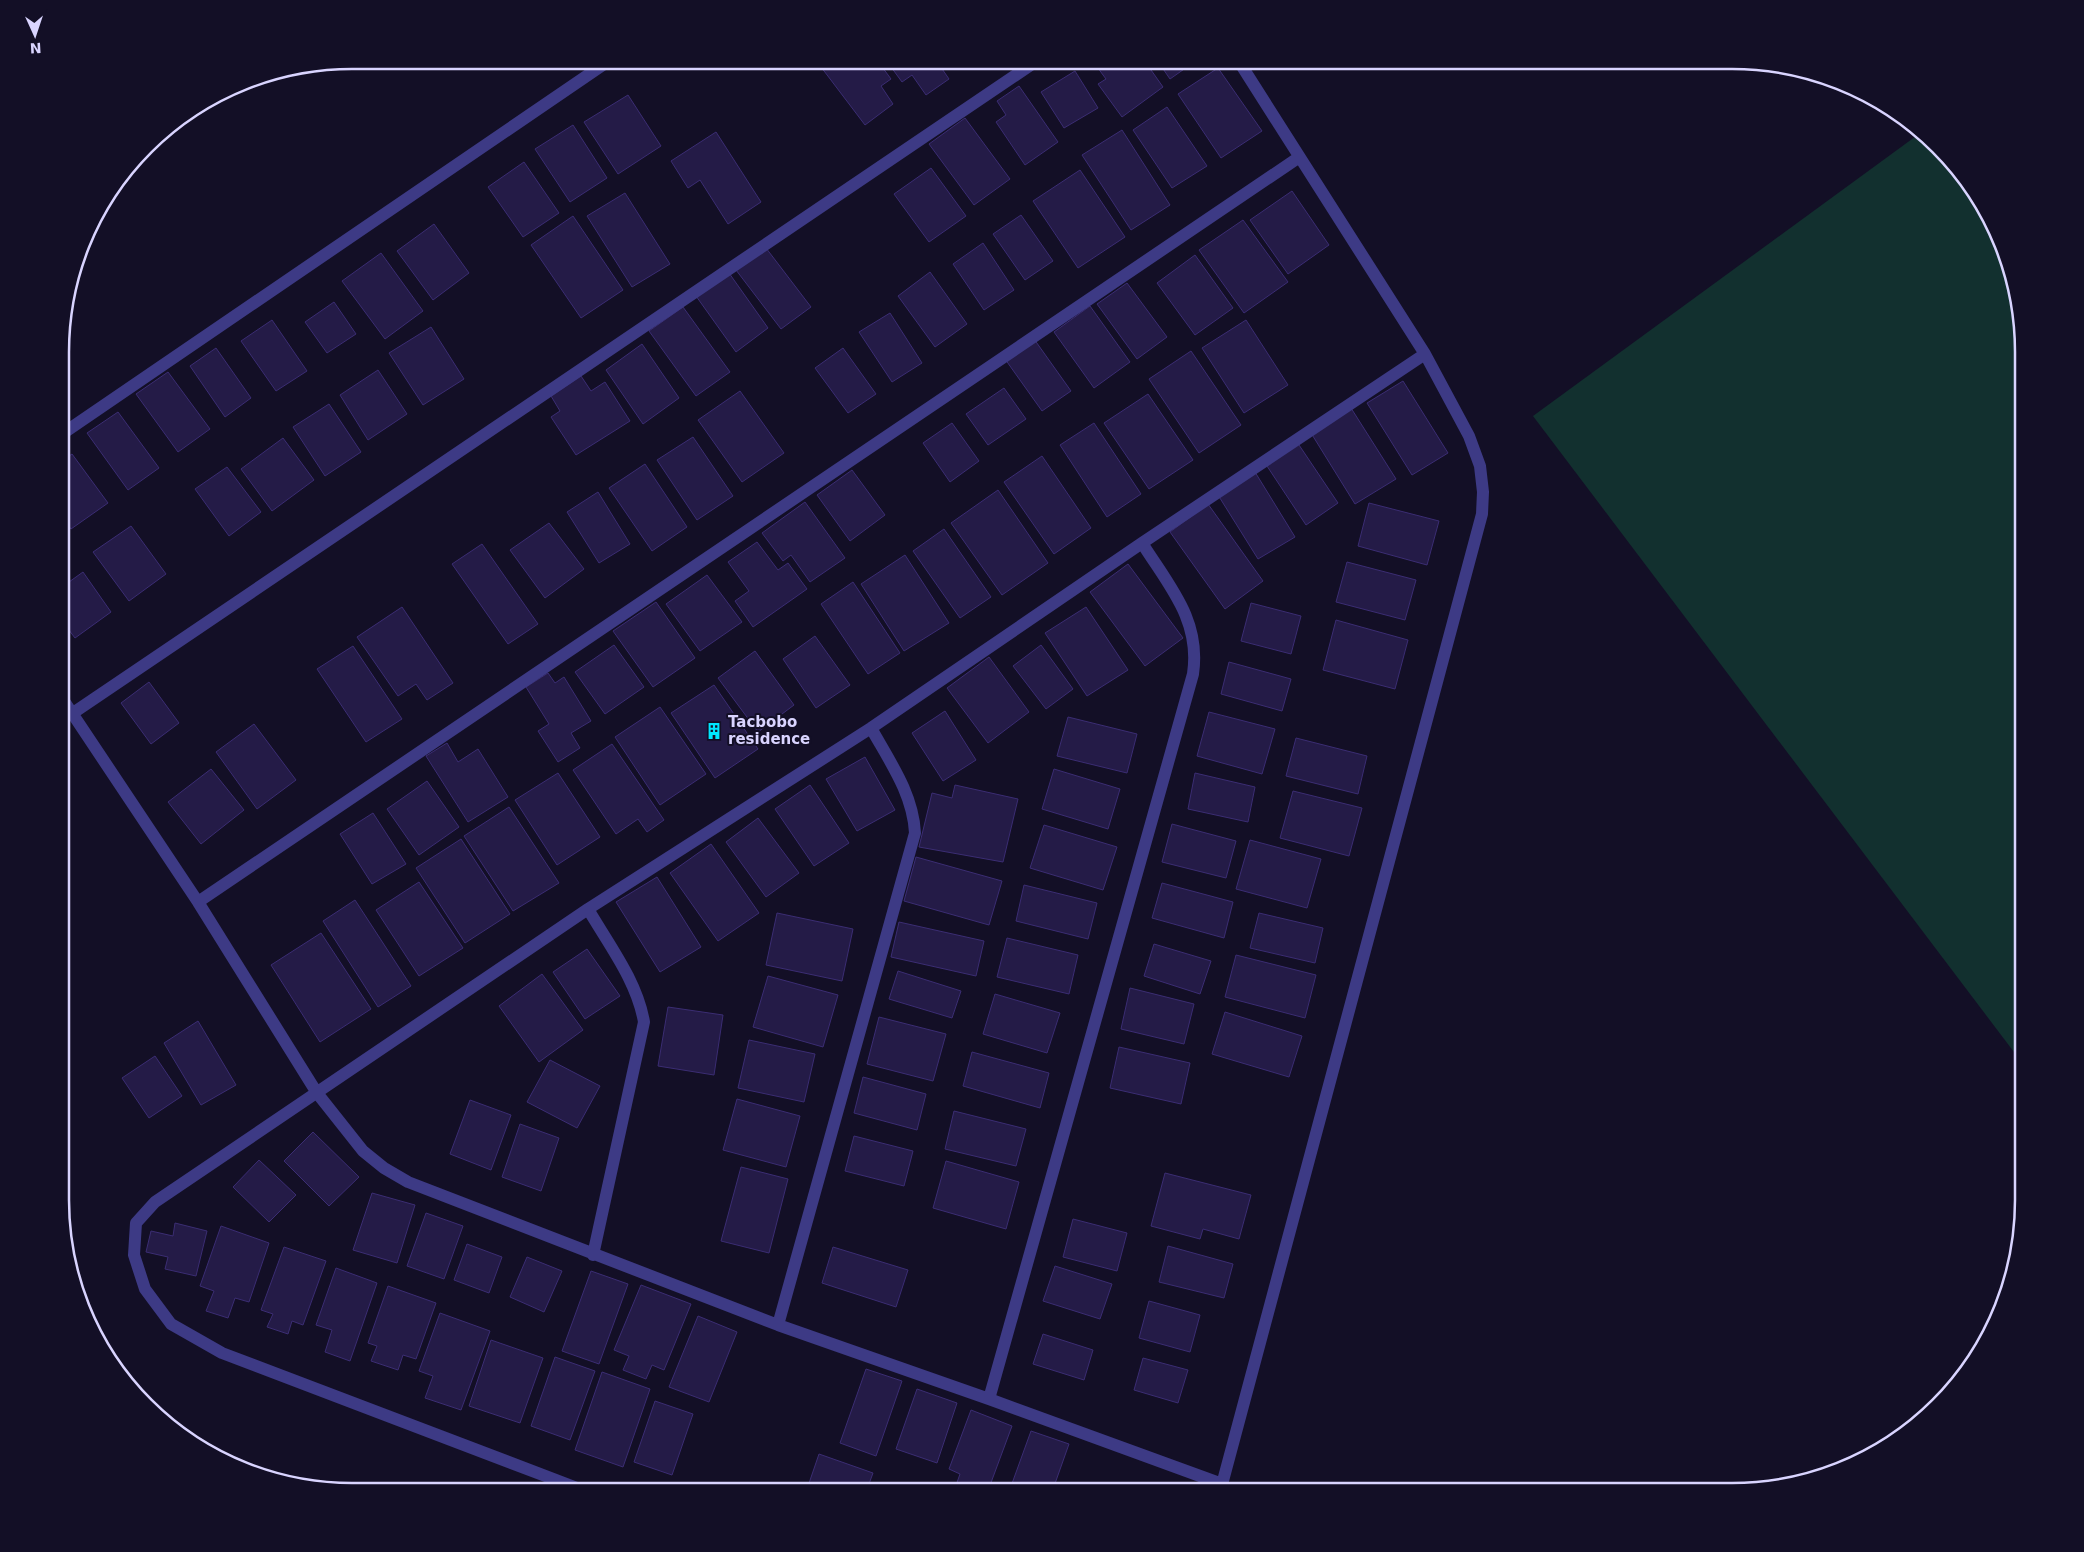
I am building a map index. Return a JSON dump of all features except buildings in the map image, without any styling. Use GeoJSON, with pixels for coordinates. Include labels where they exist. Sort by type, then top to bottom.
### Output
{"type":"FeatureCollection","features":[{"type":"Feature","properties":{"kind":"street"},"geometry":{"type":"LineString","coordinates":[[69,429],[597,69]]}},
{"type":"Feature","properties":{"kind":"street"},"geometry":{"type":"LineString","coordinates":[[73,713],[1025,69]]}},
{"type":"Feature","properties":{"kind":"street"},"geometry":{"type":"LineString","coordinates":[[1222,1483],[1482,514],[1483,492],[1480,466],[1469,436],[1425,354],[1298,158],[1244,69]]}},
{"type":"Feature","properties":{"kind":"street"},"geometry":{"type":"LineString","coordinates":[[198,902],[1298,158]]}},
{"type":"Feature","properties":{"kind":"street"},"geometry":{"type":"LineString","coordinates":[[561,1483],[222,1353],[171,1324],[146,1289],[134,1255],[136,1222],[156,1202],[588,909],[871,728],[1142,542],[1425,354]]}},
{"type":"Feature","properties":{"kind":"street"},"geometry":{"type":"LineString","coordinates":[[989,1399],[1193,674],[1196,653],[1187,616],[1142,542]]}},
{"type":"Feature","properties":{"kind":"street"},"geometry":{"type":"LineString","coordinates":[[69,708],[198,902],[317,1093],[363,1151],[384,1168],[408,1182],[593,1255],[778,1325],[989,1399],[1208,1483]]}},
{"type":"Feature","properties":{"kind":"street"},"geometry":{"type":"LineString","coordinates":[[778,1325],[915,833],[914,815],[907,794],[871,728]]}},
{"type":"Feature","properties":{"kind":"street"},"geometry":{"type":"LineString","coordinates":[[588,909],[634,990],[641,1006],[644,1022],[593,1255]]}},
{"type":"Feature","properties":{"kind":"green space"},"geometry":{"type":"Polygon","coordinates":[[[1916,136],[1957,179],[1968,194],[1994,243],[2006,278],[2015,333],[2015,1053],[1533,416],[1916,136]]]}},
{"type":"Feature","properties":{"kind":"place","name":"Tacbobo residence"},"geometry":{"type":"Point","coordinates":[714,731]}}]}
